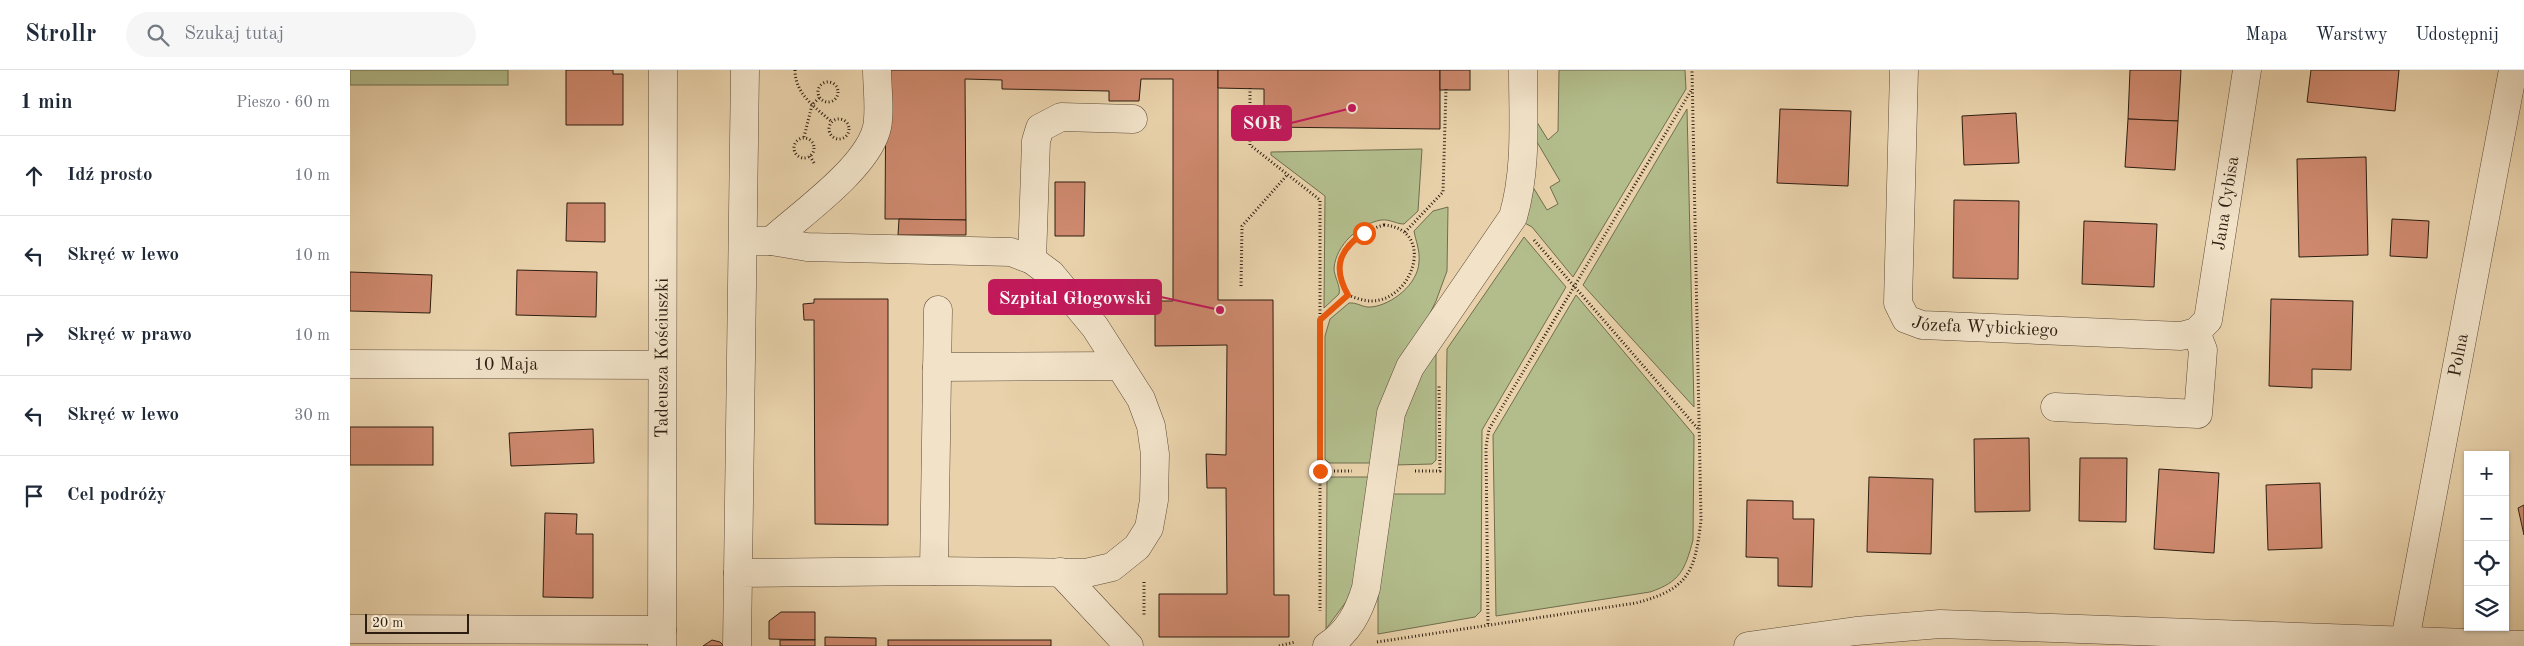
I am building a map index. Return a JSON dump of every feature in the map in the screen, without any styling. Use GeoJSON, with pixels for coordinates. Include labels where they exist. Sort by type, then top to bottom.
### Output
{"type":"FeatureCollection","features":[{"type":"Feature","properties":{"kind":"street","name":"Tadeusza Kościuszki"},"geometry":{"type":"LineString","coordinates":[[662,70],[662,638]]}},
{"type":"Feature","properties":{"kind":"street"},"geometry":{"type":"LineString","coordinates":[[737,646],[745,70]]}},
{"type":"Feature","properties":{"kind":"street"},"geometry":{"type":"LineString","coordinates":[[770,241],[854,167],[868,149],[876,130],[877,70]]}},
{"type":"Feature","properties":{"kind":"street"},"geometry":{"type":"LineString","coordinates":[[1327,646],[1346,630],[1359,611],[1366,588],[1391,412],[1398,391],[1410,367],[1513,217],[1520,193],[1524,163],[1523,70]]}},
{"type":"Feature","properties":{"kind":"street","name":"Józefa Wybickiego"},"geometry":{"type":"LineString","coordinates":[[1904,70],[1898,303],[1906,319],[1922,325],[1932,326],[2181,336],[2196,332]]}},
{"type":"Feature","properties":{"kind":"street","name":"Jana Cybisa"},"geometry":{"type":"LineString","coordinates":[[2196,332],[2208,320],[2247,70]]}},
{"type":"Feature","properties":{"kind":"street","name":"Polna"},"geometry":{"type":"LineString","coordinates":[[2404,640],[2513,70]]}},
{"type":"Feature","properties":{"kind":"street"},"geometry":{"type":"LineString","coordinates":[[1032,260],[1036,141],[1040,128],[1061,117],[1133,119]]}},
{"type":"Feature","properties":{"kind":"street"},"geometry":{"type":"LineString","coordinates":[[738,573],[1086,572],[1112,567],[1137,547],[1148,528],[1154,491],[1154,454],[1151,426],[1141,398],[1095,327],[1051,274],[1032,260],[1011,252],[807,247],[770,241],[743,242]]}},
{"type":"Feature","properties":{"kind":"street"},"geometry":{"type":"LineString","coordinates":[[934,571],[938,310]]}},
{"type":"Feature","properties":{"kind":"street"},"geometry":{"type":"LineString","coordinates":[[2055,407],[2198,414],[2203,350],[2196,332]]}},
{"type":"Feature","properties":{"kind":"street","name":"10 Maja"},"geometry":{"type":"LineString","coordinates":[[350,364],[662,365]]}},
{"type":"Feature","properties":{"kind":"street"},"geometry":{"type":"LineString","coordinates":[[937,367],[1120,366]]}},
{"type":"Feature","properties":{"kind":"street"},"geometry":{"type":"LineString","coordinates":[[1060,572],[1129,646]]}},
{"type":"Feature","properties":{"kind":"street"},"geometry":{"type":"LineString","coordinates":[[1748,646],[1856,631],[1940,624],[2004,636],[2237,641],[2404,640],[2459,645],[2524,645]]}},
{"type":"Feature","properties":{"kind":"street"},"geometry":{"type":"LineString","coordinates":[[350,629],[662,638]]}},
{"type":"Feature","properties":{"kind":"path"},"geometry":{"type":"LineString","coordinates":[[794,70],[798,88],[812,105],[832,122]]}},
{"type":"Feature","properties":{"kind":"path"},"geometry":{"type":"LineString","coordinates":[[1372,643],[1636,603],[1660,597],[1674,589],[1694,564],[1698,549],[1701,520],[1692,70]]}},
{"type":"Feature","properties":{"kind":"path"},"geometry":{"type":"LineString","coordinates":[[833,82],[838,92],[836,96],[828,102],[819,98],[817,93],[822,83],[833,82]]}},
{"type":"Feature","properties":{"kind":"path"},"geometry":{"type":"LineString","coordinates":[[1250,88],[1250,145],[1320,200],[1320,618]]}},
{"type":"Feature","properties":{"kind":"path"},"geometry":{"type":"LineString","coordinates":[[1488,624],[1487,436],[1489,429],[1692,88]]}},
{"type":"Feature","properties":{"kind":"path"},"geometry":{"type":"LineString","coordinates":[[1405,232],[1442,192],[1446,90]]}},
{"type":"Feature","properties":{"kind":"path"},"geometry":{"type":"LineString","coordinates":[[804,137],[813,142],[815,147],[810,156],[804,158],[795,153],[795,142],[804,137],[812,105],[819,98]]}},
{"type":"Feature","properties":{"kind":"path"},"geometry":{"type":"LineString","coordinates":[[810,156],[815,164]]}},
{"type":"Feature","properties":{"kind":"path"},"geometry":{"type":"LineString","coordinates":[[1241,286],[1242,226],[1288,174]]}},
{"type":"Feature","properties":{"kind":"path"},"geometry":{"type":"LineString","coordinates":[[1513,217],[1699,430]]}},
{"type":"Feature","properties":{"kind":"path"},"geometry":{"type":"LineString","coordinates":[[1384,225],[1393,226],[1405,232],[1413,246],[1414,255],[1411,273],[1404,284],[1389,296],[1371,301],[1348,295],[1339,273],[1342,255],[1351,243],[1368,230],[1384,225]]}},
{"type":"Feature","properties":{"kind":"path"},"geometry":{"type":"LineString","coordinates":[[1320,320],[1348,295]]}},
{"type":"Feature","properties":{"kind":"path"},"geometry":{"type":"LineString","coordinates":[[1278,646],[1301,641]]}},
{"type":"Feature","properties":{"kind":"green space"},"geometry":{"type":"Polygon","coordinates":[[[350,70],[508,70],[508,85],[350,85],[350,70]]]}},
{"type":"Feature","properties":{"kind":"green space"},"geometry":{"type":"Polygon","coordinates":[[[1559,70],[1685,70],[1686,89],[1573,277],[1532,227],[1521,221],[1533,187],[1547,210],[1558,204],[1550,187],[1560,181],[1534,137],[1535,119],[1548,140],[1558,131],[1559,70]]]}},
{"type":"Feature","properties":{"kind":"green space"},"geometry":{"type":"Polygon","coordinates":[[[1687,109],[1694,407],[1583,285],[1687,109]]]}},
{"type":"Feature","properties":{"kind":"green space"},"geometry":{"type":"Polygon","coordinates":[[[1422,149],[1418,211],[1404,224],[1381,220],[1365,226],[1350,237],[1339,251],[1334,268],[1339,294],[1324,308],[1325,196],[1271,155],[1271,152],[1422,149]]]}},
{"type":"Feature","properties":{"kind":"green space"},"geometry":{"type":"Polygon","coordinates":[[[1448,207],[1447,271],[1436,301],[1422,330],[1374,463],[1329,463],[1325,459],[1325,336],[1330,319],[1349,303],[1368,307],[1379,305],[1395,298],[1402,292],[1409,285],[1418,270],[1419,254],[1414,231],[1433,211],[1448,207]]]}},
{"type":"Feature","properties":{"kind":"green space"},"geometry":{"type":"Polygon","coordinates":[[[1524,237],[1566,287],[1482,430],[1481,611],[1475,617],[1378,634],[1378,584],[1393,494],[1445,494],[1447,349],[1524,237]]]}},
{"type":"Feature","properties":{"kind":"green space"},"geometry":{"type":"Polygon","coordinates":[[[1576,295],[1694,435],[1693,540],[1680,574],[1668,584],[1650,592],[1496,616],[1493,435],[1576,295]]]}},
{"type":"Feature","properties":{"kind":"green space"},"geometry":{"type":"Polygon","coordinates":[[[1436,347],[1436,460],[1432,464],[1395,465],[1408,395],[1436,347]]]}},
{"type":"Feature","properties":{"kind":"green space"},"geometry":{"type":"Polygon","coordinates":[[[1327,477],[1371,477],[1360,554],[1351,595],[1326,629],[1327,477]]]}},
{"type":"Feature","properties":{"kind":"building"},"geometry":{"type":"Polygon","coordinates":[[[566,70],[613,70],[613,74],[623,74],[623,125],[566,125],[566,70]]]}},
{"type":"Feature","properties":{"kind":"building"},"geometry":{"type":"Polygon","coordinates":[[[886,70],[1218,70],[1218,300],[1273,300],[1274,595],[1289,595],[1289,637],[1159,637],[1159,594],[1227,594],[1226,488],[1207,488],[1206,454],[1226,455],[1227,345],[1155,346],[1155,301],[1173,301],[1173,79],[1141,79],[1139,101],[1109,101],[1109,91],[1002,89],[1002,80],[965,79],[966,220],[885,219],[886,70]]]}},
{"type":"Feature","properties":{"kind":"building"},"geometry":{"type":"Polygon","coordinates":[[[1218,70],[1440,70],[1440,129],[1264,127],[1264,89],[1218,88],[1218,70]]]}},
{"type":"Feature","properties":{"kind":"building"},"geometry":{"type":"Polygon","coordinates":[[[1440,70],[1470,70],[1470,90],[1440,90],[1440,70]]]}},
{"type":"Feature","properties":{"kind":"building"},"geometry":{"type":"Polygon","coordinates":[[[2130,70],[2181,70],[2178,121],[2128,119],[2130,70]]]}},
{"type":"Feature","properties":{"kind":"building"},"geometry":{"type":"Polygon","coordinates":[[[2311,70],[2399,70],[2395,111],[2307,102],[2311,70]]]}},
{"type":"Feature","properties":{"kind":"building"},"geometry":{"type":"Polygon","coordinates":[[[1780,109],[1851,111],[1848,186],[1777,183],[1780,109]]]}},
{"type":"Feature","properties":{"kind":"building"},"geometry":{"type":"Polygon","coordinates":[[[2016,113],[2019,163],[1964,165],[1962,116],[2016,113]]]}},
{"type":"Feature","properties":{"kind":"building"},"geometry":{"type":"Polygon","coordinates":[[[2128,119],[2178,121],[2175,170],[2125,167],[2128,119]]]}},
{"type":"Feature","properties":{"kind":"building"},"geometry":{"type":"Polygon","coordinates":[[[2366,157],[2368,255],[2299,257],[2297,159],[2366,157]]]}},
{"type":"Feature","properties":{"kind":"building"},"geometry":{"type":"Polygon","coordinates":[[[1055,182],[1085,182],[1084,236],[1055,236],[1055,182]]]}},
{"type":"Feature","properties":{"kind":"building"},"geometry":{"type":"Polygon","coordinates":[[[1954,200],[2019,201],[2018,279],[1953,278],[1954,200]]]}},
{"type":"Feature","properties":{"kind":"building"},"geometry":{"type":"Polygon","coordinates":[[[567,203],[605,203],[605,242],[566,241],[567,203]]]}},
{"type":"Feature","properties":{"kind":"building"},"geometry":{"type":"Polygon","coordinates":[[[899,219],[966,220],[966,235],[898,235],[899,219]]]}},
{"type":"Feature","properties":{"kind":"building"},"geometry":{"type":"Polygon","coordinates":[[[2392,219],[2429,221],[2427,258],[2390,256],[2392,219]]]}},
{"type":"Feature","properties":{"kind":"building"},"geometry":{"type":"Polygon","coordinates":[[[2084,221],[2157,224],[2154,287],[2082,284],[2084,221]]]}},
{"type":"Feature","properties":{"kind":"building"},"geometry":{"type":"Polygon","coordinates":[[[517,270],[597,272],[596,317],[516,315],[517,270]]]}},
{"type":"Feature","properties":{"kind":"building"},"geometry":{"type":"Polygon","coordinates":[[[350,272],[432,275],[430,313],[350,311],[350,272]]]}},
{"type":"Feature","properties":{"kind":"building"},"geometry":{"type":"Polygon","coordinates":[[[814,299],[888,299],[888,525],[815,524],[814,320],[804,320],[803,304],[814,303],[814,299]]]}},
{"type":"Feature","properties":{"kind":"building"},"geometry":{"type":"Polygon","coordinates":[[[2271,299],[2353,301],[2351,370],[2312,369],[2312,388],[2269,386],[2271,299]]]}},
{"type":"Feature","properties":{"kind":"building"},"geometry":{"type":"Polygon","coordinates":[[[350,427],[433,427],[433,465],[350,465],[350,427]]]}},
{"type":"Feature","properties":{"kind":"building"},"geometry":{"type":"Polygon","coordinates":[[[593,429],[594,463],[511,466],[509,433],[593,429]]]}},
{"type":"Feature","properties":{"kind":"building"},"geometry":{"type":"Polygon","coordinates":[[[2029,438],[2030,511],[1975,512],[1974,439],[2029,438]]]}},
{"type":"Feature","properties":{"kind":"building"},"geometry":{"type":"Polygon","coordinates":[[[2080,458],[2127,458],[2126,522],[2079,521],[2080,458]]]}},
{"type":"Feature","properties":{"kind":"building"},"geometry":{"type":"Polygon","coordinates":[[[2159,469],[2219,473],[2214,553],[2154,549],[2159,469]]]}},
{"type":"Feature","properties":{"kind":"building"},"geometry":{"type":"Polygon","coordinates":[[[1869,477],[1933,479],[1931,554],[1867,552],[1869,477]]]}},
{"type":"Feature","properties":{"kind":"building"},"geometry":{"type":"Polygon","coordinates":[[[2320,483],[2322,548],[2268,550],[2266,485],[2320,483]]]}},
{"type":"Feature","properties":{"kind":"building"},"geometry":{"type":"Polygon","coordinates":[[[1747,500],[1793,501],[1793,519],[1814,519],[1812,587],[1778,586],[1778,558],[1746,557],[1747,500]]]}},
{"type":"Feature","properties":{"kind":"building"},"geometry":{"type":"Polygon","coordinates":[[[2524,505],[2524,535],[2518,508],[2524,505]]]}},
{"type":"Feature","properties":{"kind":"building"},"geometry":{"type":"Polygon","coordinates":[[[545,513],[577,514],[576,534],[593,534],[593,598],[543,597],[545,513]]]}},
{"type":"Feature","properties":{"kind":"building"},"geometry":{"type":"Polygon","coordinates":[[[781,612],[815,612],[815,640],[769,639],[769,621],[781,612]]]}},
{"type":"Feature","properties":{"kind":"building"},"geometry":{"type":"Polygon","coordinates":[[[825,637],[876,638],[876,646],[825,646],[825,637]]]}},
{"type":"Feature","properties":{"kind":"building"},"geometry":{"type":"Polygon","coordinates":[[[712,640],[720,642],[724,646],[703,646],[712,640]]]}},
{"type":"Feature","properties":{"kind":"building"},"geometry":{"type":"Polygon","coordinates":[[[780,640],[815,640],[815,646],[780,646],[780,640]]]}},
{"type":"Feature","properties":{"kind":"building"},"geometry":{"type":"Polygon","coordinates":[[[888,640],[1051,640],[1051,646],[888,646],[888,640]]]}},
{"type":"Feature","properties":{"kind":"place","name":"SOR"},"geometry":{"type":"Point","coordinates":[1352,108]}},
{"type":"Feature","properties":{"kind":"place","name":"Szpital Głogowski"},"geometry":{"type":"Point","coordinates":[1220,310]}},
{"type":"Feature","properties":{"kind":"route"},"geometry":{"type":"LineString","coordinates":[[1320,471],[1320,320],[1348,295],[1341,283],[1339,273],[1342,255],[1355,239],[1364,233]]}}]}
